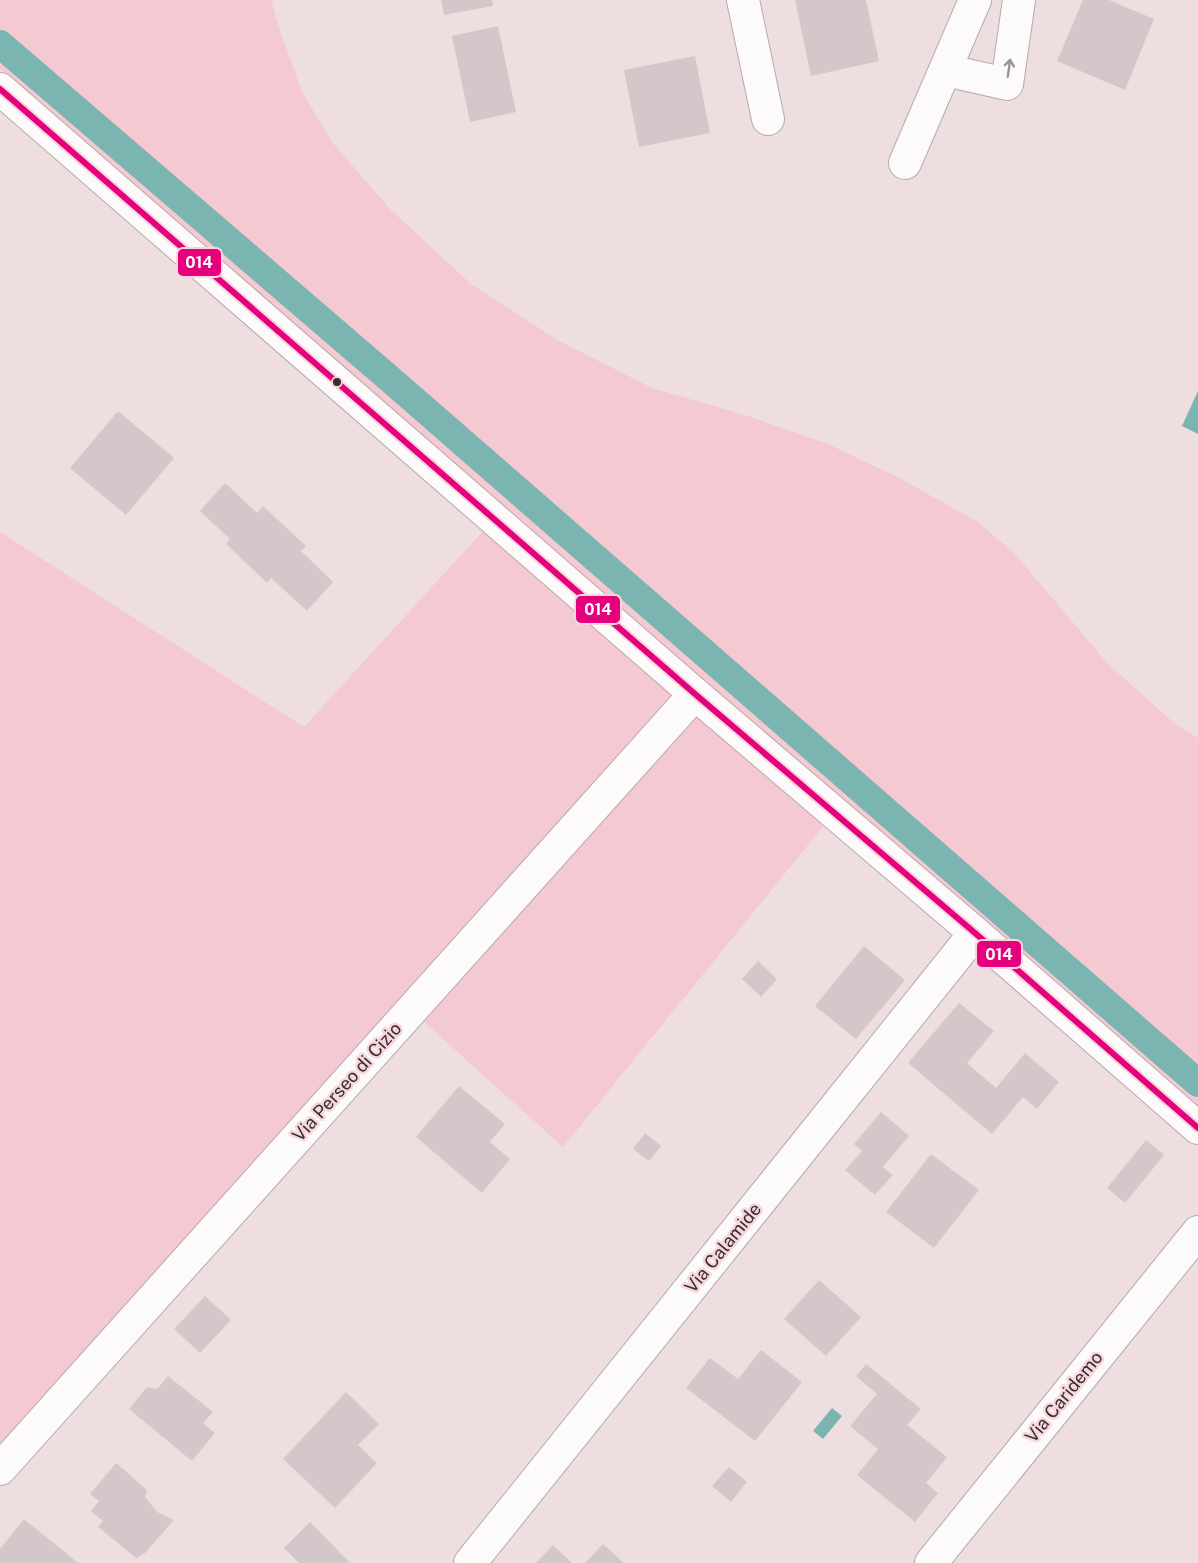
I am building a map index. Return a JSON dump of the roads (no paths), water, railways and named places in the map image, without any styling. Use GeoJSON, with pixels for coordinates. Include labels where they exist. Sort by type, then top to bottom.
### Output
{"type":"FeatureCollection","features":[{"type":"Feature","properties":{"kind":"street"},"geometry":{"type":"LineString","coordinates":[[743,0],[768,119]]}},
{"type":"Feature","properties":{"kind":"street"},"geometry":{"type":"LineString","coordinates":[[905,163],[975,0]]}},
{"type":"Feature","properties":{"kind":"street"},"geometry":{"type":"LineString","coordinates":[[945,70],[1007,84],[1019,0]]}},
{"type":"Feature","properties":{"kind":"street"},"geometry":{"type":"LineString","coordinates":[[0,89],[1198,1128]]}},
{"type":"Feature","properties":{"kind":"street","name":"Via Perseo di Cizio"},"geometry":{"type":"LineString","coordinates":[[0,1469],[695,694]]}},
{"type":"Feature","properties":{"kind":"street","name":"Via Calamide"},"geometry":{"type":"LineString","coordinates":[[470,1563],[975,933]]}},
{"type":"Feature","properties":{"kind":"street","name":"Via Caridemo"},"geometry":{"type":"LineString","coordinates":[[931,1563],[1198,1232]]}},
{"type":"Feature","properties":{"kind":"water"},"geometry":{"type":"Polygon","coordinates":[[[1198,391],[1198,434],[1182,426],[1198,391]]]}},
{"type":"Feature","properties":{"kind":"water"},"geometry":{"type":"Polygon","coordinates":[[[832,1408],[842,1416],[823,1439],[813,1431],[832,1408]]]}},
{"type":"Feature","properties":{"kind":"waterway"},"geometry":{"type":"LineString","coordinates":[[0,44],[391,380],[1198,1083]]}}]}
